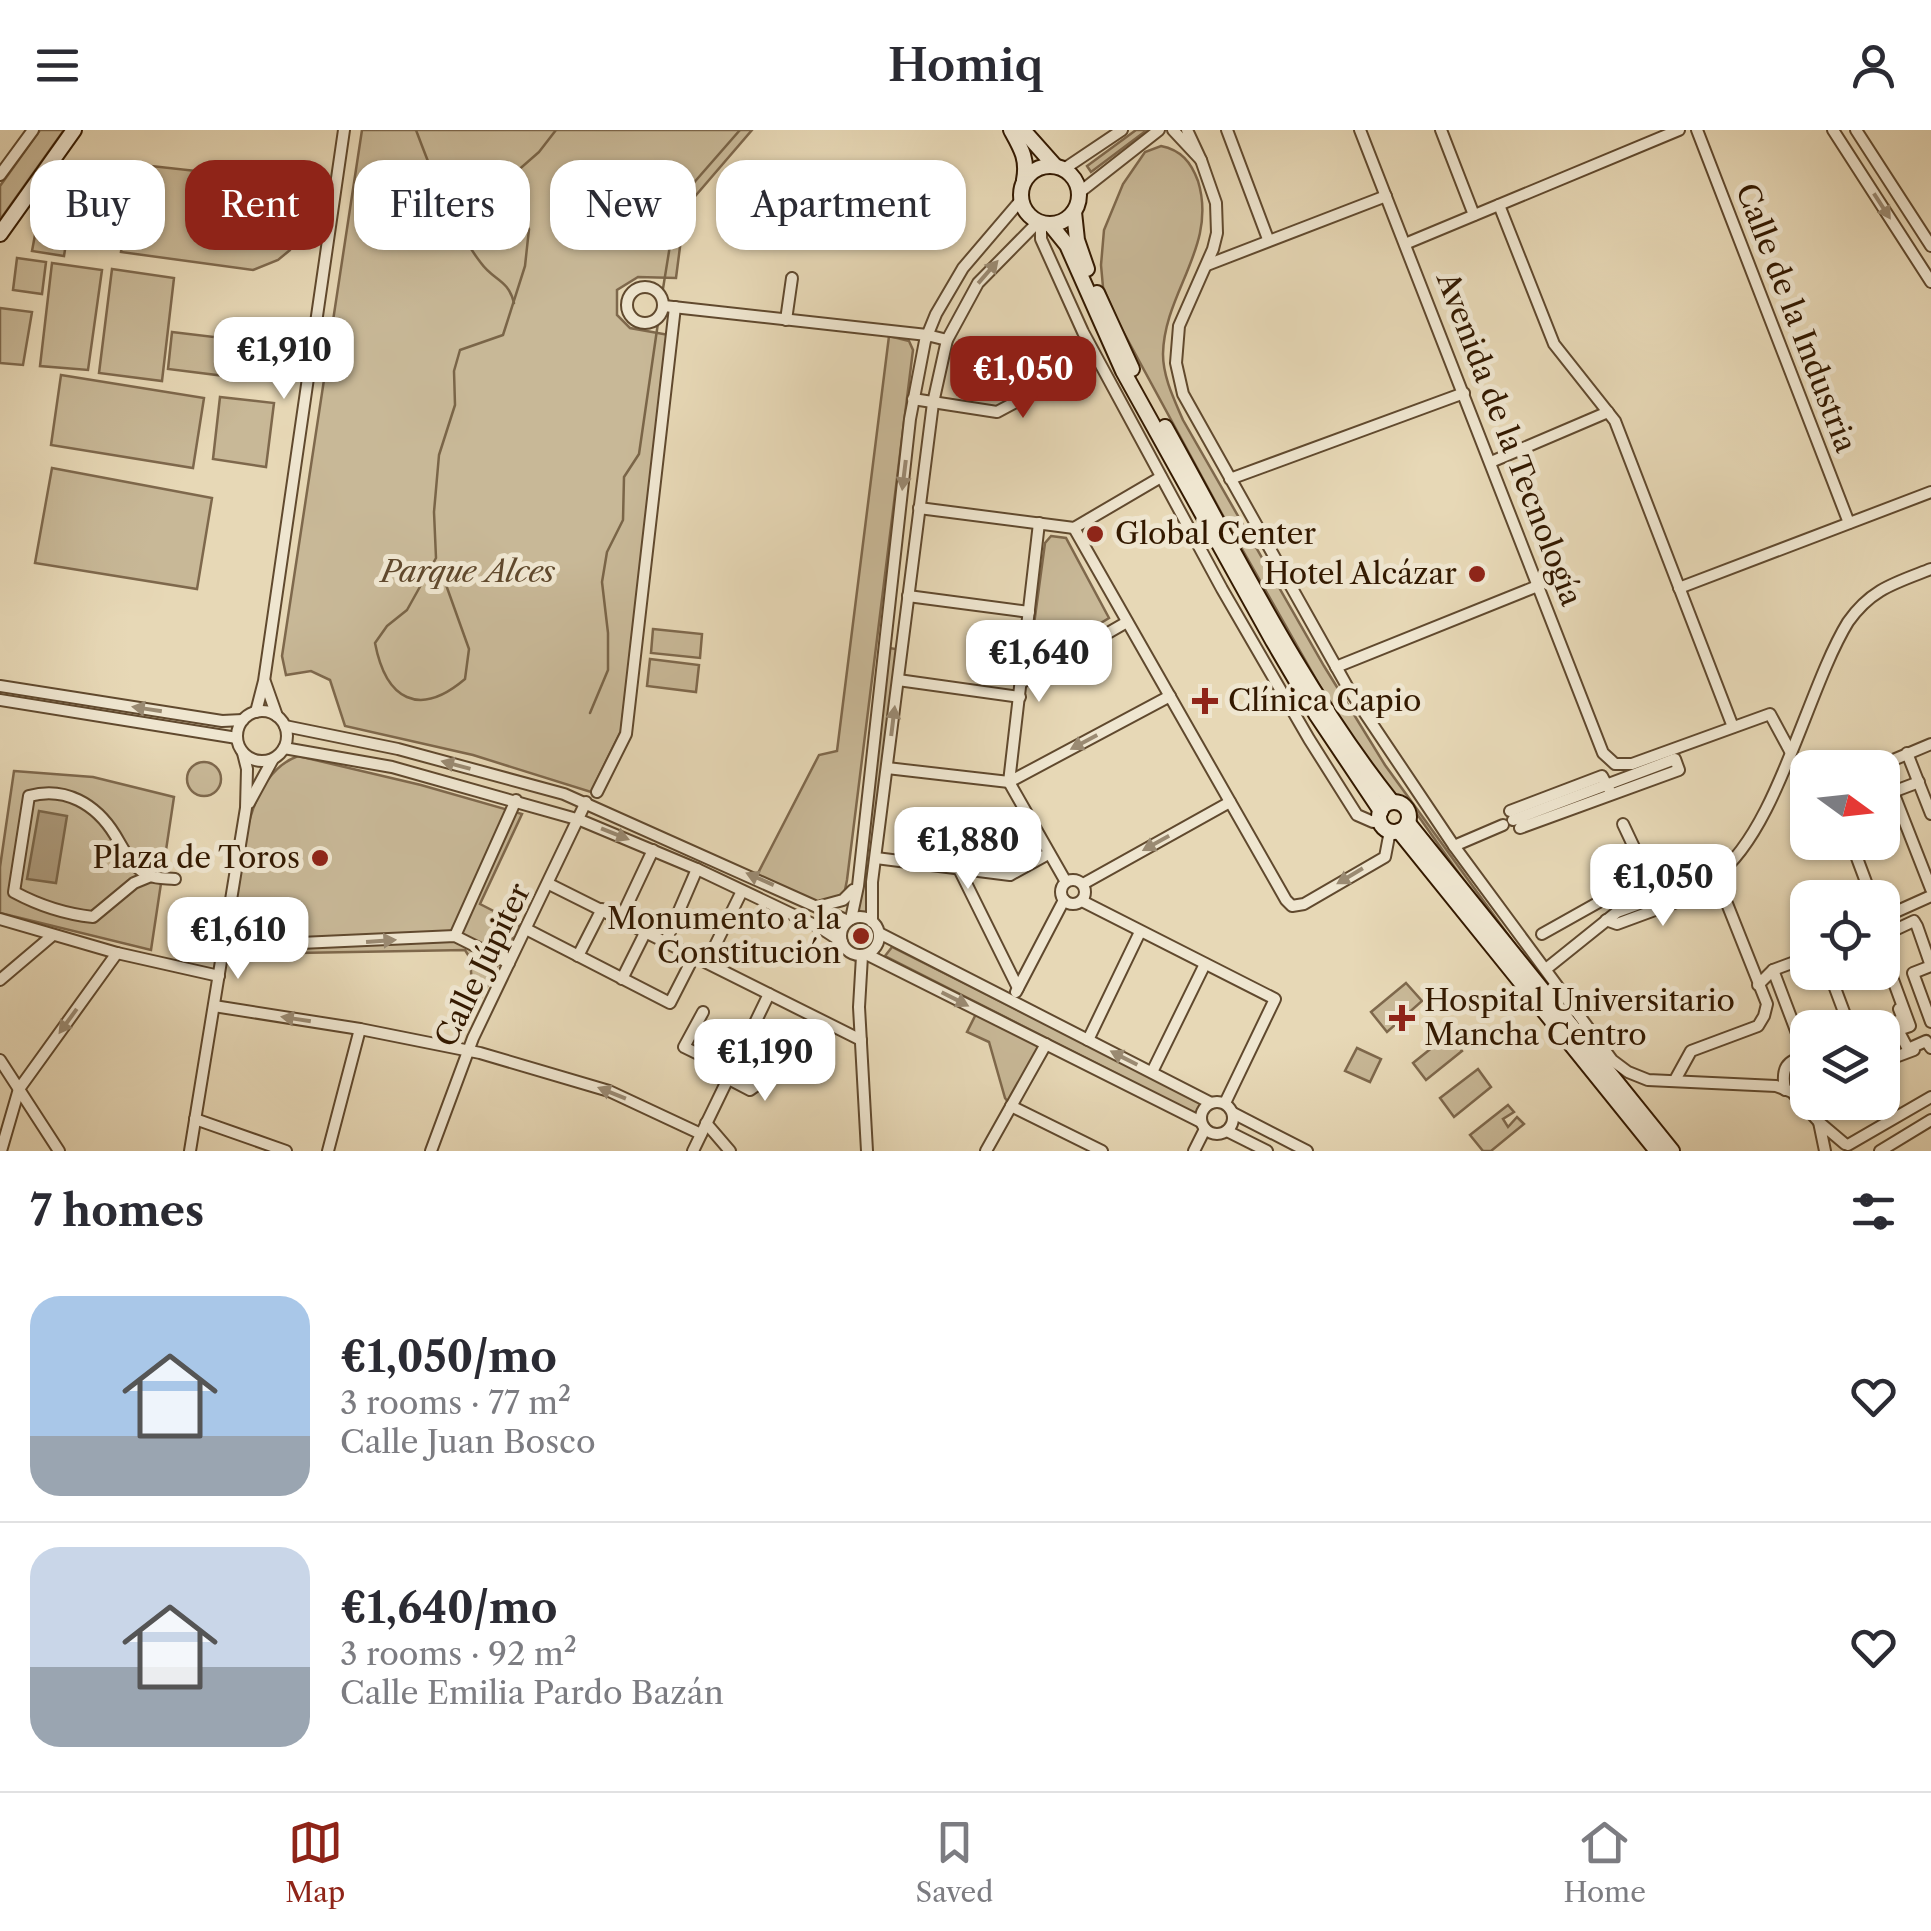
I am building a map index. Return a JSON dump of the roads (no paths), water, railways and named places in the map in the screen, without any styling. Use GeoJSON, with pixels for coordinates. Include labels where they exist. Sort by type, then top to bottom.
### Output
{"type":"FeatureCollection","features":[{"type":"Feature","properties":{"kind":"street"},"geometry":{"type":"LineString","coordinates":[[0,175],[32,130]]}},
{"type":"Feature","properties":{"kind":"street"},"geometry":{"type":"LineString","coordinates":[[0,234],[74,130]]}},
{"type":"Feature","properties":{"kind":"street"},"geometry":{"type":"LineString","coordinates":[[256,712],[264,681],[344,130]]}},
{"type":"Feature","properties":{"kind":"street"},"geometry":{"type":"LineString","coordinates":[[842,942],[858,886],[914,399],[927,335],[963,268],[1021,200],[1027,164],[1010,130]]}},
{"type":"Feature","properties":{"kind":"street"},"geometry":{"type":"LineString","coordinates":[[1023,130],[1072,174],[1080,192]]}},
{"type":"Feature","properties":{"kind":"street"},"geometry":{"type":"LineString","coordinates":[[1024,181],[1038,168],[1060,167],[1122,130]]}},
{"type":"Feature","properties":{"kind":"street"},"geometry":{"type":"LineString","coordinates":[[1159,130],[1080,192],[1068,219],[1043,223],[1010,246],[978,283],[947,340],[933,403],[919,508],[876,858],[872,922],[879,933],[1307,1151]]}},
{"type":"Feature","properties":{"kind":"street"},"geometry":{"type":"LineString","coordinates":[[1172,130],[1186,147]]}},
{"type":"Feature","properties":{"kind":"street"},"geometry":{"type":"LineString","coordinates":[[1187,130],[1216,203],[1217,233],[1179,326],[1176,363],[1183,394],[1336,667],[1454,846],[1612,1060],[1648,1080],[1761,1084],[1785,1090],[1850,1146]]}},
{"type":"Feature","properties":{"kind":"street"},"geometry":{"type":"LineString","coordinates":[[1228,130],[1268,239]]}},
{"type":"Feature","properties":{"kind":"street","name":"Avenida de la Tecnología"},"geometry":{"type":"LineString","coordinates":[[1360,130],[1603,753],[1615,764],[1632,764],[1733,726]]}},
{"type":"Feature","properties":{"kind":"street"},"geometry":{"type":"LineString","coordinates":[[1441,130],[1474,216]]}},
{"type":"Feature","properties":{"kind":"street"},"geometry":{"type":"LineString","coordinates":[[1405,244],[1679,130]]}},
{"type":"Feature","properties":{"kind":"street","name":"Calle de la Industria"},"geometry":{"type":"LineString","coordinates":[[1697,130],[1849,524]]}},
{"type":"Feature","properties":{"kind":"street"},"geometry":{"type":"LineString","coordinates":[[1832,130],[1931,282]]}},
{"type":"Feature","properties":{"kind":"street"},"geometry":{"type":"LineString","coordinates":[[1856,130],[1931,246]]}},
{"type":"Feature","properties":{"kind":"street"},"geometry":{"type":"LineString","coordinates":[[1143,142],[1175,140],[1201,160]]}},
{"type":"Feature","properties":{"kind":"street"},"geometry":{"type":"LineString","coordinates":[[1206,266],[1386,196]]}},
{"type":"Feature","properties":{"kind":"street"},"geometry":{"type":"LineString","coordinates":[[1021,200],[1027,213],[1067,245],[1123,371],[1273,641],[1316,714],[1384,810]]}},
{"type":"Feature","properties":{"kind":"street"},"geometry":{"type":"LineString","coordinates":[[1499,205],[1554,344],[1615,420],[1733,726],[1770,714],[1790,750]]}},
{"type":"Feature","properties":{"kind":"street"},"geometry":{"type":"LineString","coordinates":[[1074,212],[1084,260],[1131,367],[1356,757],[1384,810],[1382,826],[1399,828],[1672,1151]]}},
{"type":"Feature","properties":{"kind":"street"},"geometry":{"type":"LineString","coordinates":[[1043,223],[1041,239],[1097,358],[1309,740],[1358,815],[1373,822],[1398,802],[1408,810],[1385,857],[1304,904],[1292,906],[1074,528]]}},
{"type":"Feature","properties":{"kind":"street"},"geometry":{"type":"LineString","coordinates":[[786,320],[792,278]]}},
{"type":"Feature","properties":{"kind":"street"},"geometry":{"type":"LineString","coordinates":[[597,792],[626,734],[669,307],[947,340]]}},
{"type":"Feature","properties":{"kind":"street"},"geometry":{"type":"LineString","coordinates":[[914,399],[997,412],[1097,358]]}},
{"type":"Feature","properties":{"kind":"street"},"geometry":{"type":"LineString","coordinates":[[1230,479],[1464,393]]}},
{"type":"Feature","properties":{"kind":"street"},"geometry":{"type":"LineString","coordinates":[[1491,462],[1608,412]]}},
{"type":"Feature","properties":{"kind":"street"},"geometry":{"type":"LineString","coordinates":[[919,508],[1074,528],[1161,477]]}},
{"type":"Feature","properties":{"kind":"street"},"geometry":{"type":"LineString","coordinates":[[1680,588],[1931,492]]}},
{"type":"Feature","properties":{"kind":"street"},"geometry":{"type":"LineString","coordinates":[[1039,523],[1009,782],[1066,882]]}},
{"type":"Feature","properties":{"kind":"street"},"geometry":{"type":"LineString","coordinates":[[1606,920],[1616,924],[1719,881],[1744,850],[1842,631],[1877,590],[1931,569]]}},
{"type":"Feature","properties":{"kind":"street"},"geometry":{"type":"LineString","coordinates":[[1336,667],[1540,585]]}},
{"type":"Feature","properties":{"kind":"street"},"geometry":{"type":"LineString","coordinates":[[908,596],[1029,612]]}},
{"type":"Feature","properties":{"kind":"street"},"geometry":{"type":"LineString","coordinates":[[1021,683],[1127,622]]}},
{"type":"Feature","properties":{"kind":"street"},"geometry":{"type":"LineString","coordinates":[[884,647],[902,650]]}},
{"type":"Feature","properties":{"kind":"street"},"geometry":{"type":"LineString","coordinates":[[898,680],[1020,697]]}},
{"type":"Feature","properties":{"kind":"street"},"geometry":{"type":"LineString","coordinates":[[264,681],[276,716],[285,726],[398,749],[586,802],[849,920],[860,917],[872,922]]}},
{"type":"Feature","properties":{"kind":"street"},"geometry":{"type":"LineString","coordinates":[[0,686],[222,721],[243,720],[256,712],[276,716]]}},
{"type":"Feature","properties":{"kind":"street"},"geometry":{"type":"LineString","coordinates":[[887,768],[1009,782],[1170,696]]}},
{"type":"Feature","properties":{"kind":"street"},"geometry":{"type":"LineString","coordinates":[[0,700],[238,738]]}},
{"type":"Feature","properties":{"kind":"street"},"geometry":{"type":"LineString","coordinates":[[190,1151],[246,808],[246,769],[238,738],[243,720]]}},
{"type":"Feature","properties":{"kind":"street"},"geometry":{"type":"LineString","coordinates":[[246,808],[272,759],[284,748],[285,726]]}},
{"type":"Feature","properties":{"kind":"street"},"geometry":{"type":"LineString","coordinates":[[1900,756],[1931,744]]}},
{"type":"Feature","properties":{"kind":"street"},"geometry":{"type":"LineString","coordinates":[[284,748],[392,767],[516,800],[654,850],[742,890],[842,942],[851,951],[1046,1044],[1217,1134],[1227,1131],[1233,1123],[1229,1108],[1276,999],[1082,901],[1073,904],[1064,900]]}},
{"type":"Feature","properties":{"kind":"street"},"geometry":{"type":"LineString","coordinates":[[243,752],[257,760],[272,759]]}},
{"type":"Feature","properties":{"kind":"street"},"geometry":{"type":"LineString","coordinates":[[1907,753],[1931,814]]}},
{"type":"Feature","properties":{"kind":"street"},"geometry":{"type":"LineString","coordinates":[[1512,821],[1679,770],[1675,759],[1610,790]]}},
{"type":"Feature","properties":{"kind":"street"},"geometry":{"type":"LineString","coordinates":[[1454,846],[1602,776],[1610,790]]}},
{"type":"Feature","properties":{"kind":"street"},"geometry":{"type":"LineString","coordinates":[[1900,789],[1918,782]]}},
{"type":"Feature","properties":{"kind":"street"},"geometry":{"type":"LineString","coordinates":[[151,876],[130,860],[112,830],[93,809],[70,795],[49,790],[29,796],[14,892],[72,915],[93,917],[134,883],[151,876],[175,879]]}},
{"type":"Feature","properties":{"kind":"street"},"geometry":{"type":"LineString","coordinates":[[455,936],[516,800]]}},
{"type":"Feature","properties":{"kind":"street","name":"Calle Júpiter"},"geometry":{"type":"LineString","coordinates":[[431,1151],[468,1050],[586,802]]}},
{"type":"Feature","properties":{"kind":"street"},"geometry":{"type":"LineString","coordinates":[[1083,884],[1230,802]]}},
{"type":"Feature","properties":{"kind":"street"},"geometry":{"type":"LineString","coordinates":[[1900,821],[1931,892],[1900,909]]}},
{"type":"Feature","properties":{"kind":"street"},"geometry":{"type":"LineString","coordinates":[[1623,824],[1658,898]]}},
{"type":"Feature","properties":{"kind":"street"},"geometry":{"type":"LineString","coordinates":[[1399,828],[1657,1151]]}},
{"type":"Feature","properties":{"kind":"street"},"geometry":{"type":"LineString","coordinates":[[621,918],[654,850]]}},
{"type":"Feature","properties":{"kind":"street"},"geometry":{"type":"LineString","coordinates":[[876,858],[1010,876],[1048,854]]}},
{"type":"Feature","properties":{"kind":"street"},"geometry":{"type":"LineString","coordinates":[[666,941],[697,870]]}},
{"type":"Feature","properties":{"kind":"street"},"geometry":{"type":"LineString","coordinates":[[960,871],[1018,988]]}},
{"type":"Feature","properties":{"kind":"street"},"geometry":{"type":"LineString","coordinates":[[1542,934],[1649,874]]}},
{"type":"Feature","properties":{"kind":"street"},"geometry":{"type":"LineString","coordinates":[[1546,969],[1616,912],[1719,881]]}},
{"type":"Feature","properties":{"kind":"street"},"geometry":{"type":"LineString","coordinates":[[1675,1080],[1691,1051],[1758,1026],[1767,1004],[1719,881]]}},
{"type":"Feature","properties":{"kind":"street"},"geometry":{"type":"LineString","coordinates":[[1012,1002],[1064,900],[1061,891],[1066,882],[1083,884]]}},
{"type":"Feature","properties":{"kind":"street"},"geometry":{"type":"LineString","coordinates":[[549,884],[861,1040]]}},
{"type":"Feature","properties":{"kind":"street"},"geometry":{"type":"LineString","coordinates":[[1082,901],[1083,884]]}},
{"type":"Feature","properties":{"kind":"street"},"geometry":{"type":"LineString","coordinates":[[821,906],[843,900],[858,886]]}},
{"type":"Feature","properties":{"kind":"street"},"geometry":{"type":"LineString","coordinates":[[707,962],[742,890]]}},
{"type":"Feature","properties":{"kind":"street"},"geometry":{"type":"LineString","coordinates":[[1913,902],[1931,949]]}},
{"type":"Feature","properties":{"kind":"street"},"geometry":{"type":"LineString","coordinates":[[230,906],[254,906],[270,913],[288,940],[300,944],[455,936],[509,963]]}},
{"type":"Feature","properties":{"kind":"street"},"geometry":{"type":"LineString","coordinates":[[578,956],[602,909]]}},
{"type":"Feature","properties":{"kind":"street"},"geometry":{"type":"LineString","coordinates":[[0,920],[116,953],[218,976]]}},
{"type":"Feature","properties":{"kind":"street"},"geometry":{"type":"LineString","coordinates":[[1900,928],[1914,921],[1917,926],[1930,966],[1913,973],[1931,1022]]}},
{"type":"Feature","properties":{"kind":"street"},"geometry":{"type":"LineString","coordinates":[[526,929],[670,1004],[694,956]]}},
{"type":"Feature","properties":{"kind":"street"},"geometry":{"type":"LineString","coordinates":[[622,978],[646,931]]}},
{"type":"Feature","properties":{"kind":"street"},"geometry":{"type":"LineString","coordinates":[[1088,1040],[1140,932]]}},
{"type":"Feature","properties":{"kind":"street"},"geometry":{"type":"LineString","coordinates":[[867,1151],[859,1007],[865,955],[876,946],[879,933]]}},
{"type":"Feature","properties":{"kind":"street"},"geometry":{"type":"LineString","coordinates":[[0,980],[53,934]]}},
{"type":"Feature","properties":{"kind":"street"},"geometry":{"type":"LineString","coordinates":[[1,1151],[19,1089],[116,953]]}},
{"type":"Feature","properties":{"kind":"street"},"geometry":{"type":"LineString","coordinates":[[1152,1072],[1205,964]]}},
{"type":"Feature","properties":{"kind":"street"},"geometry":{"type":"LineString","coordinates":[[1758,984],[1773,970],[1790,964]]}},
{"type":"Feature","properties":{"kind":"street"},"geometry":{"type":"LineString","coordinates":[[1773,970],[1790,1013]]}},
{"type":"Feature","properties":{"kind":"street"},"geometry":{"type":"LineString","coordinates":[[1897,990],[1910,1026],[1898,1030],[1908,1049],[1926,1042],[1929,1046],[1900,1056]]}},
{"type":"Feature","properties":{"kind":"street"},"geometry":{"type":"LineString","coordinates":[[693,1151],[769,994]]}},
{"type":"Feature","properties":{"kind":"street"},"geometry":{"type":"LineString","coordinates":[[214,1006],[468,1050],[609,1090],[703,1128],[730,1151]]}},
{"type":"Feature","properties":{"kind":"street"},"geometry":{"type":"LineString","coordinates":[[703,1012],[684,1047],[750,1090],[795,1058]]}},
{"type":"Feature","properties":{"kind":"street"},"geometry":{"type":"LineString","coordinates":[[328,1151],[360,1029]]}},
{"type":"Feature","properties":{"kind":"street"},"geometry":{"type":"LineString","coordinates":[[986,1151],[1046,1044]]}},
{"type":"Feature","properties":{"kind":"street"},"geometry":{"type":"LineString","coordinates":[[0,1060],[58,1151]]}},
{"type":"Feature","properties":{"kind":"street"},"geometry":{"type":"LineString","coordinates":[[1785,1090],[1782,1074],[1790,1061]]}},
{"type":"Feature","properties":{"kind":"street"},"geometry":{"type":"LineString","coordinates":[[0,1082],[11,1074]]}},
{"type":"Feature","properties":{"kind":"street"},"geometry":{"type":"LineString","coordinates":[[1820,1122],[1827,1151],[1850,1146],[1931,1097]]}},
{"type":"Feature","properties":{"kind":"street"},"geometry":{"type":"LineString","coordinates":[[1194,1151],[1204,1108],[1211,1102]]}},
{"type":"Feature","properties":{"kind":"street"},"geometry":{"type":"LineString","coordinates":[[1011,1106],[1102,1151]]}},
{"type":"Feature","properties":{"kind":"street"},"geometry":{"type":"LineString","coordinates":[[195,1119],[286,1151]]}},
{"type":"Feature","properties":{"kind":"street"},"geometry":{"type":"LineString","coordinates":[[1880,1151],[1931,1120]]}},
{"type":"Feature","properties":{"kind":"street"},"geometry":{"type":"LineString","coordinates":[[1227,1131],[1267,1151]]}},
{"type":"Feature","properties":{"kind":"waterway"},"geometry":{"type":"LineString","coordinates":[[416,130],[444,199],[470,248],[508,289],[514,303]]}},
{"type":"Feature","properties":{"kind":"waterway"},"geometry":{"type":"LineString","coordinates":[[433,565],[445,582],[469,649],[465,679],[433,698],[419,700],[396,690],[380,663],[375,643],[387,626],[407,610],[436,558],[434,512],[439,455],[455,405],[454,371],[460,350],[503,335],[525,266],[529,229],[510,209],[499,187],[539,152],[556,130]]}},
{"type":"Feature","properties":{"kind":"waterway"},"geometry":{"type":"LineString","coordinates":[[661,301],[677,202],[740,130]]}},
{"type":"Feature","properties":{"kind":"waterway"},"geometry":{"type":"LineString","coordinates":[[590,713],[608,670],[602,582],[607,552],[623,520],[624,477],[639,454],[660,309]]}},
{"type":"Feature","properties":{"kind":"place","name":"Global Center"},"geometry":{"type":"Point","coordinates":[1095,534]}},
{"type":"Feature","properties":{"kind":"place","name":"Hotel Alcázar"},"geometry":{"type":"Point","coordinates":[1477,574]}},
{"type":"Feature","properties":{"kind":"place","name":"Clínica Capio"},"geometry":{"type":"Point","coordinates":[1205,701]}},
{"type":"Feature","properties":{"kind":"place","name":"Plaza de Toros"},"geometry":{"type":"Point","coordinates":[320,858]}},
{"type":"Feature","properties":{"kind":"place","name":"Monumento a la Constitución"},"geometry":{"type":"Point","coordinates":[861,936]}},
{"type":"Feature","properties":{"kind":"place","name":"Hospital Universitario Mancha Centro"},"geometry":{"type":"Point","coordinates":[1402,1018]}},
{"type":"Feature","properties":{"kind":"park label","name":"Parque Alces"},"geometry":{"type":"Point","coordinates":[468,572]}}]}
